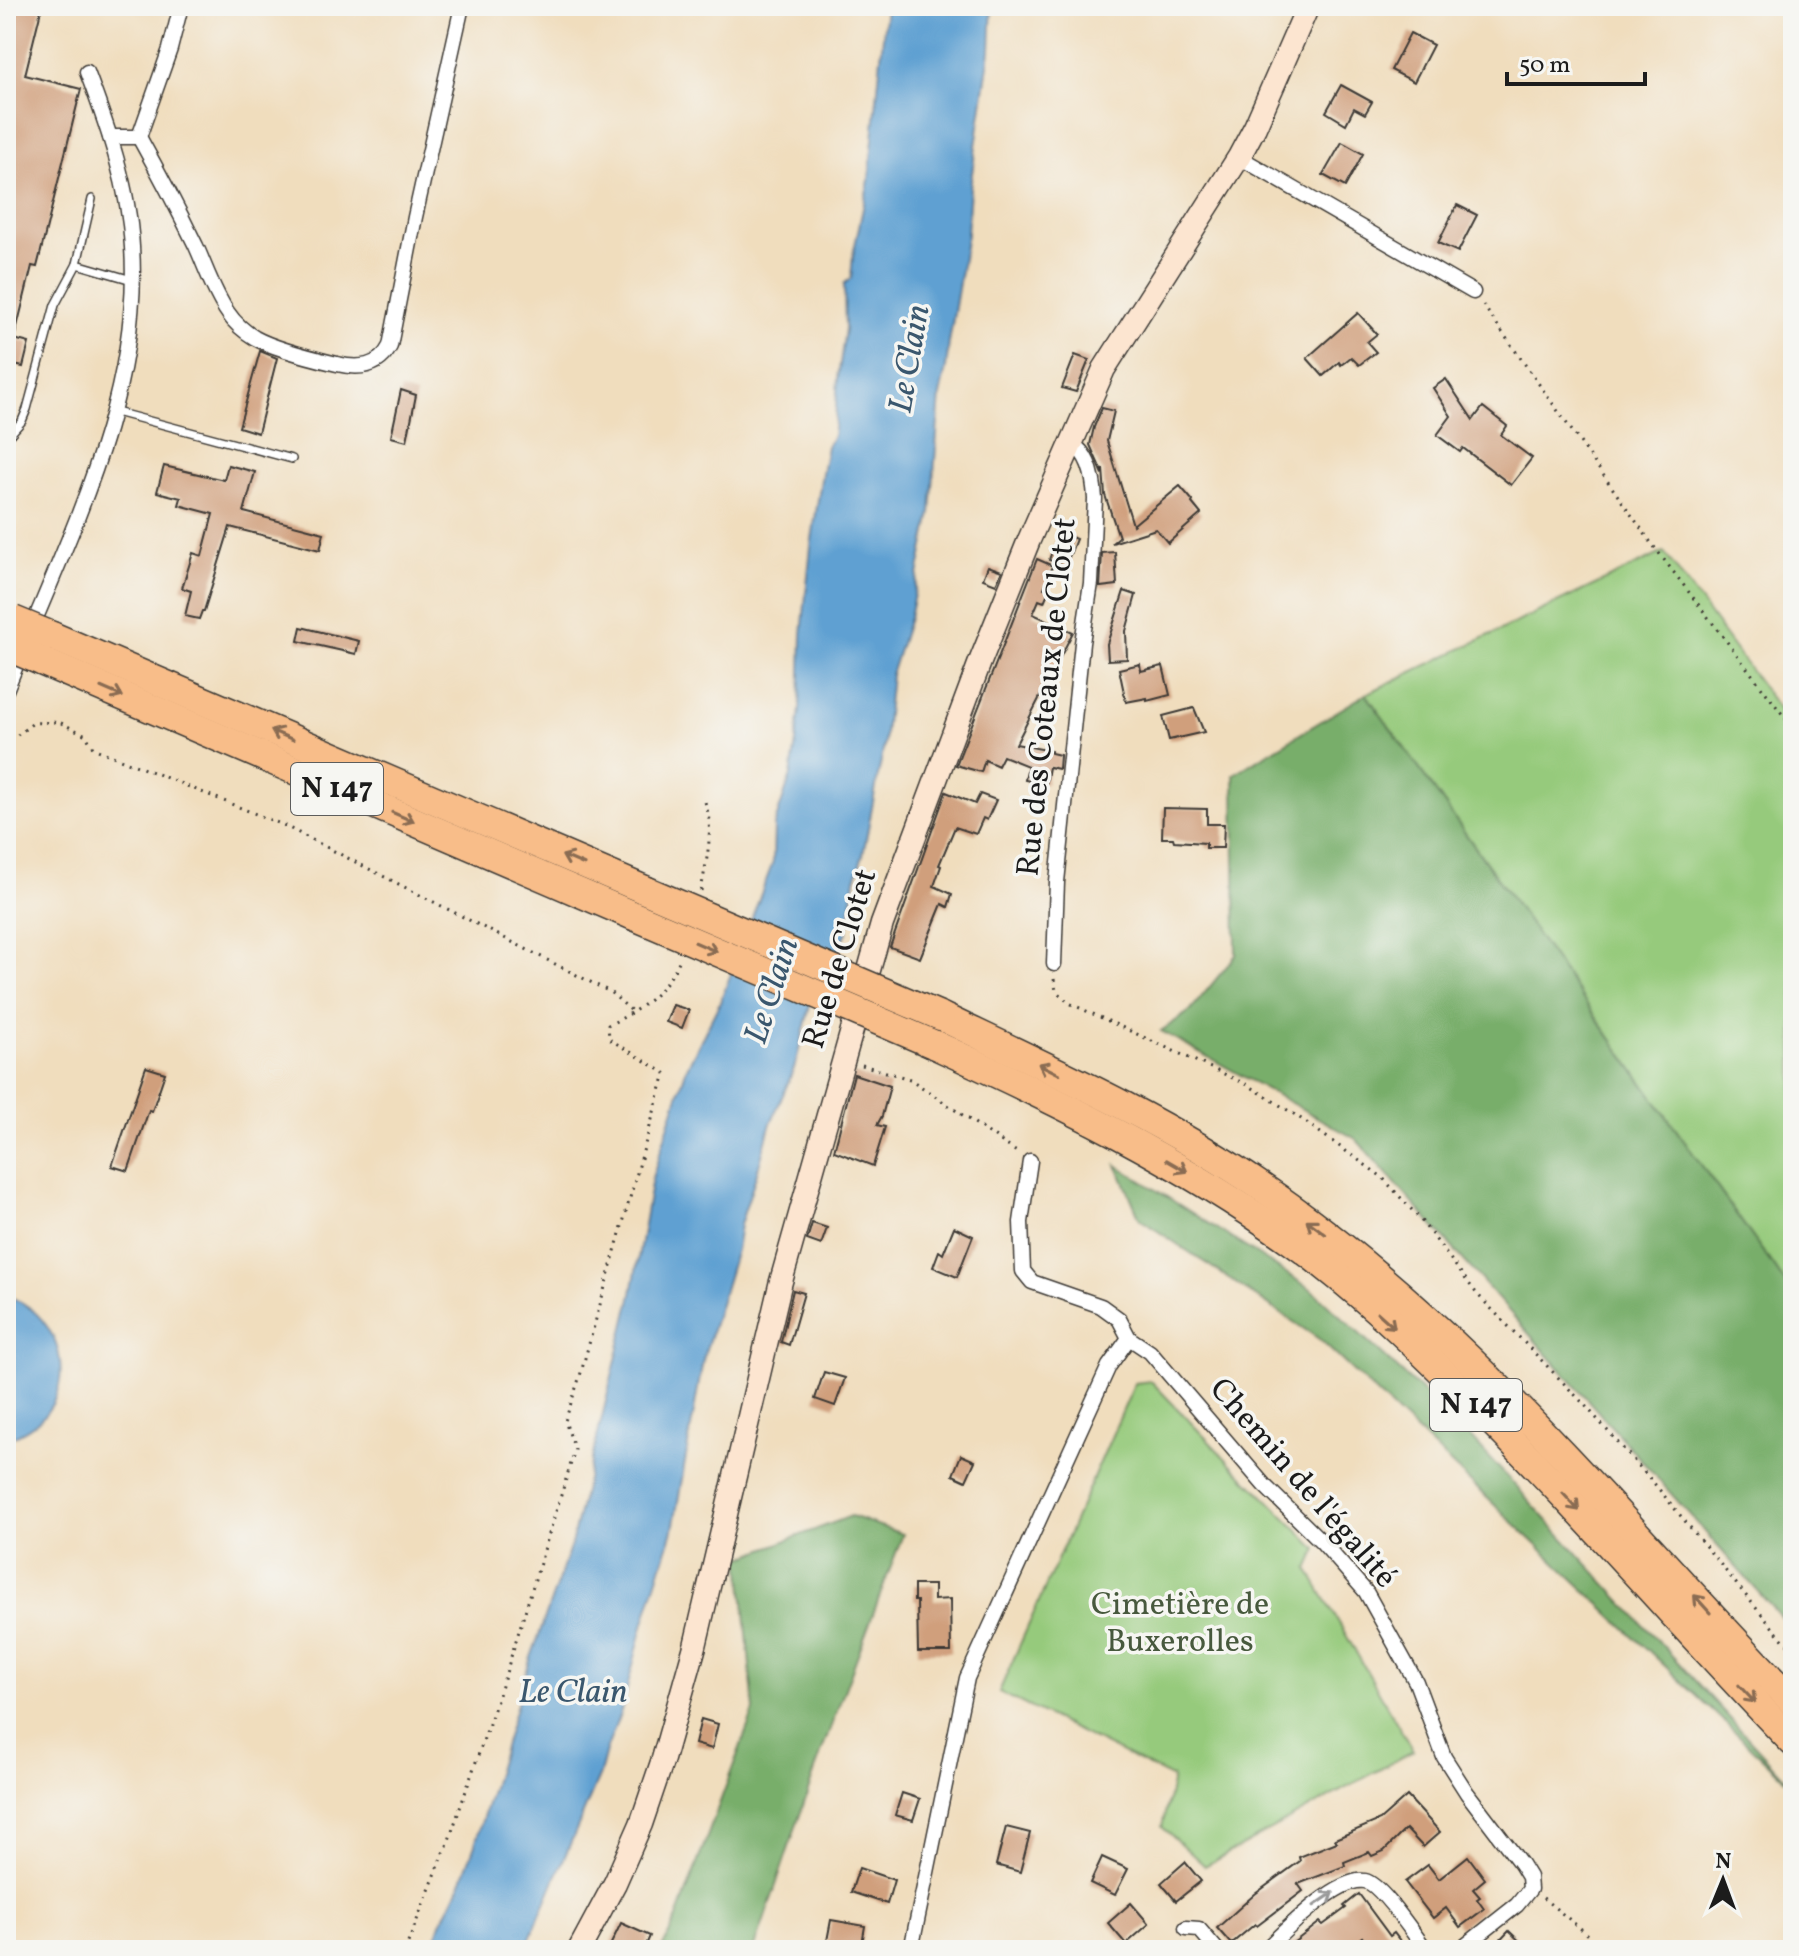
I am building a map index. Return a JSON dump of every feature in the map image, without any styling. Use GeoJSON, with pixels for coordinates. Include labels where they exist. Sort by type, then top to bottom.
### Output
{"type":"FeatureCollection","features":[{"type":"Feature","properties":{"kind":"highway","name":"N 147"},"geometry":{"type":"LineString","coordinates":[[8,627],[46,649],[634,916],[933,1044],[1048,1098],[1207,1183],[1295,1243],[1347,1284],[1436,1364],[1568,1499],[1793,1742]]}},
{"type":"Feature","properties":{"kind":"highway","name":"N 147"},"geometry":{"type":"LineString","coordinates":[[46,649],[645,890],[940,1016],[1134,1111],[1197,1147],[1260,1186],[1356,1257],[1455,1344],[1515,1403],[1793,1702]]}},
{"type":"Feature","properties":{"kind":"main road","name":"Rue de Clotet"},"geometry":{"type":"LineString","coordinates":[[579,1950],[615,1883],[641,1824],[663,1759],[695,1646],[780,1285],[843,1059],[882,924],[958,721],[1029,540],[1104,369],[1239,157],[1308,6]]}},
{"type":"Feature","properties":{"kind":"street"},"geometry":{"type":"LineString","coordinates":[[181,6],[170,49],[139,137],[226,310],[241,327],[269,344],[354,367],[373,364],[387,353],[390,346],[462,6]]}},
{"type":"Feature","properties":{"kind":"street"},"geometry":{"type":"LineString","coordinates":[[6,690],[81,511],[112,411],[126,354],[132,311],[132,247],[117,156],[87,72]]}},
{"type":"Feature","properties":{"kind":"street"},"geometry":{"type":"LineString","coordinates":[[110,137],[139,137]]}},
{"type":"Feature","properties":{"kind":"street"},"geometry":{"type":"LineString","coordinates":[[1239,157],[1473,292]]}},
{"type":"Feature","properties":{"kind":"street","name":"Rue des Coteaux de Clotet"},"geometry":{"type":"LineString","coordinates":[[1054,964],[1057,882],[1091,583],[1095,499],[1086,459],[1080,448],[1072,444]]}},
{"type":"Feature","properties":{"kind":"street","name":"Chemin de l'égalité"},"geometry":{"type":"LineString","coordinates":[[1030,1161],[1021,1222],[1023,1271],[1032,1282],[1101,1306],[1119,1319],[1129,1338],[1150,1352],[1264,1485],[1322,1542],[1366,1592],[1416,1682],[1444,1757],[1521,1864],[1529,1877],[1530,1889]]}},
{"type":"Feature","properties":{"kind":"street"},"geometry":{"type":"LineString","coordinates":[[911,1950],[967,1678],[1109,1366],[1129,1338]]}},
{"type":"Feature","properties":{"kind":"street"},"geometry":{"type":"LineString","coordinates":[[1265,1950],[1302,1913],[1350,1883],[1366,1881],[1380,1891],[1426,1950]]}},
{"type":"Feature","properties":{"kind":"street"},"geometry":{"type":"LineString","coordinates":[[1460,1950],[1517,1905],[1530,1889]]}},
{"type":"Feature","properties":{"kind":"street"},"geometry":{"type":"LineString","coordinates":[[1186,1928],[1199,1929],[1217,1950]]}},
{"type":"Feature","properties":{"kind":"lane"},"geometry":{"type":"LineString","coordinates":[[6,439],[22,421],[27,409],[55,305],[77,264],[92,199]]}},
{"type":"Feature","properties":{"kind":"lane"},"geometry":{"type":"LineString","coordinates":[[77,264],[132,280]]}},
{"type":"Feature","properties":{"kind":"lane"},"geometry":{"type":"LineString","coordinates":[[112,411],[292,459]]}},
{"type":"Feature","properties":{"kind":"path"},"geometry":{"type":"LineString","coordinates":[[1473,292],[1652,544],[1793,728]]}},
{"type":"Feature","properties":{"kind":"path"},"geometry":{"type":"LineString","coordinates":[[11,740],[33,723],[59,722],[86,735],[93,748],[283,825],[452,910],[610,992],[634,1013]]}},
{"type":"Feature","properties":{"kind":"path"},"geometry":{"type":"LineString","coordinates":[[700,897],[710,827],[709,809],[703,797]]}},
{"type":"Feature","properties":{"kind":"path"},"geometry":{"type":"LineString","coordinates":[[405,1950],[448,1843],[501,1689],[575,1450],[565,1421],[665,1073],[609,1039],[608,1025],[634,1013],[659,991],[678,965],[682,954]]}},
{"type":"Feature","properties":{"kind":"path"},"geometry":{"type":"LineString","coordinates":[[1054,964],[1056,991],[1069,1003],[1248,1085],[1382,1177],[1420,1219],[1477,1294],[1582,1402],[1653,1482],[1793,1651]]}},
{"type":"Feature","properties":{"kind":"path"},"geometry":{"type":"LineString","coordinates":[[843,1059],[910,1079],[1030,1161]]}},
{"type":"Feature","properties":{"kind":"path"},"geometry":{"type":"LineString","coordinates":[[1530,1889],[1607,1950]]}},
{"type":"Feature","properties":{"kind":"green space"},"geometry":{"type":"Polygon","coordinates":[[[1664,552],[1793,729],[1793,1294],[1366,694],[1664,552]]]}},
{"type":"Feature","properties":{"kind":"green space"},"geometry":{"type":"Polygon","coordinates":[[[1366,694],[1793,1294],[1793,1631],[1356,1139],[1161,1031],[1190,1011],[1236,955],[1234,774],[1366,694]]]}},
{"type":"Feature","properties":{"kind":"green space"},"geometry":{"type":"Polygon","coordinates":[[[1117,1165],[1311,1289],[1464,1430],[1793,1787],[1319,1339],[1140,1219],[1117,1165]]]}},
{"type":"Feature","properties":{"kind":"green space","name":"Cimetière de Buxerolles"},"geometry":{"type":"Polygon","coordinates":[[[1151,1381],[1317,1549],[1308,1569],[1413,1751],[1205,1866],[1162,1827],[1173,1778],[999,1692],[1135,1383],[1151,1381]]]}},
{"type":"Feature","properties":{"kind":"green space"},"geometry":{"type":"Polygon","coordinates":[[[851,1516],[903,1534],[821,1753],[754,1950],[661,1950],[677,1918],[754,1710],[740,1558],[851,1516]]]}},
{"type":"Feature","properties":{"kind":"water","name":"Le Clain"},"geometry":{"type":"Polygon","coordinates":[[[886,6],[992,6],[990,51],[970,187],[967,234],[940,395],[931,513],[909,618],[891,675],[884,745],[847,932],[811,1002],[795,1066],[771,1123],[740,1225],[736,1250],[703,1360],[673,1530],[600,1774],[525,1950],[432,1950],[475,1844],[530,1660],[571,1545],[632,1294],[652,1178],[686,1070],[721,1000],[773,862],[774,826],[791,775],[796,742],[811,546],[827,446],[833,436],[835,421],[845,329],[844,284],[851,278],[869,180],[886,6]]]}},
{"type":"Feature","properties":{"kind":"water"},"geometry":{"type":"Polygon","coordinates":[[[6,1296],[23,1303],[48,1328],[56,1344],[60,1378],[56,1396],[43,1417],[6,1440],[6,1296]]]}},
{"type":"Feature","properties":{"kind":"building"},"geometry":{"type":"Polygon","coordinates":[[[6,6],[42,6],[25,75],[81,89],[37,267],[32,266],[14,339],[29,343],[23,367],[6,363],[6,6]]]}},
{"type":"Feature","properties":{"kind":"building"},"geometry":{"type":"Polygon","coordinates":[[[1410,33],[1433,45],[1414,82],[1391,70],[1410,33]]]}},
{"type":"Feature","properties":{"kind":"building"},"geometry":{"type":"Polygon","coordinates":[[[1341,85],[1372,102],[1365,114],[1354,108],[1346,124],[1326,112],[1341,85]]]}},
{"type":"Feature","properties":{"kind":"building"},"geometry":{"type":"Polygon","coordinates":[[[1342,142],[1363,154],[1345,187],[1323,175],[1342,142]]]}},
{"type":"Feature","properties":{"kind":"building"},"geometry":{"type":"Polygon","coordinates":[[[1457,205],[1477,215],[1458,252],[1438,243],[1457,205]]]}},
{"type":"Feature","properties":{"kind":"building"},"geometry":{"type":"Polygon","coordinates":[[[1358,313],[1377,334],[1367,342],[1376,352],[1359,365],[1351,357],[1341,365],[1339,362],[1323,376],[1307,358],[1358,313]]]}},
{"type":"Feature","properties":{"kind":"building"},"geometry":{"type":"Polygon","coordinates":[[[260,351],[277,358],[258,433],[239,427],[260,351]]]}},
{"type":"Feature","properties":{"kind":"building"},"geometry":{"type":"Polygon","coordinates":[[[1075,355],[1089,360],[1076,392],[1062,388],[1075,355]]]}},
{"type":"Feature","properties":{"kind":"building"},"geometry":{"type":"Polygon","coordinates":[[[1446,379],[1473,420],[1483,407],[1507,426],[1501,435],[1532,458],[1511,485],[1463,448],[1460,452],[1437,435],[1451,416],[1433,388],[1446,379]]]}},
{"type":"Feature","properties":{"kind":"building"},"geometry":{"type":"Polygon","coordinates":[[[401,390],[416,395],[407,441],[391,437],[401,390]]]}},
{"type":"Feature","properties":{"kind":"building"},"geometry":{"type":"Polygon","coordinates":[[[1102,408],[1114,411],[1107,441],[1133,525],[1180,486],[1201,514],[1168,543],[1156,529],[1112,543],[1119,537],[1105,495],[1103,469],[1102,472],[1090,445],[1102,408]]]}},
{"type":"Feature","properties":{"kind":"building"},"geometry":{"type":"Polygon","coordinates":[[[228,465],[255,472],[244,512],[324,533],[320,550],[230,527],[204,611],[199,619],[185,616],[191,591],[182,588],[193,553],[202,556],[213,514],[179,505],[181,498],[157,492],[164,466],[224,480],[228,465]]]}},
{"type":"Feature","properties":{"kind":"building"},"geometry":{"type":"Polygon","coordinates":[[[1059,532],[1076,539],[1065,567],[1049,560],[1059,532]]]}},
{"type":"Feature","properties":{"kind":"building"},"geometry":{"type":"Polygon","coordinates":[[[1115,552],[1117,585],[1100,587],[1102,553],[1115,552]]]}},
{"type":"Feature","properties":{"kind":"building"},"geometry":{"type":"Polygon","coordinates":[[[1037,559],[1053,566],[1044,588],[1049,590],[1044,602],[1039,600],[1033,614],[1073,632],[1016,744],[1060,755],[1059,769],[1049,767],[1046,784],[1025,780],[1028,766],[1003,756],[998,766],[985,760],[981,772],[956,765],[1037,559]]]}},
{"type":"Feature","properties":{"kind":"building"},"geometry":{"type":"Polygon","coordinates":[[[988,566],[1002,571],[996,584],[983,579],[988,566]]]}},
{"type":"Feature","properties":{"kind":"building"},"geometry":{"type":"Polygon","coordinates":[[[1124,591],[1136,595],[1126,631],[1127,659],[1108,660],[1107,644],[1124,591]]]}},
{"type":"Feature","properties":{"kind":"building"},"geometry":{"type":"Polygon","coordinates":[[[301,627],[359,641],[356,654],[298,641],[301,627]]]}},
{"type":"Feature","properties":{"kind":"building"},"geometry":{"type":"Polygon","coordinates":[[[1140,664],[1141,671],[1163,666],[1170,695],[1126,702],[1119,669],[1140,664]]]}},
{"type":"Feature","properties":{"kind":"building"},"geometry":{"type":"Polygon","coordinates":[[[1194,708],[1204,732],[1169,740],[1163,716],[1194,708]]]}},
{"type":"Feature","properties":{"kind":"building"},"geometry":{"type":"Polygon","coordinates":[[[946,792],[975,804],[980,794],[996,800],[976,834],[955,827],[934,886],[952,894],[948,907],[942,904],[920,958],[890,947],[946,792]]]}},
{"type":"Feature","properties":{"kind":"building"},"geometry":{"type":"Polygon","coordinates":[[[1163,808],[1207,809],[1207,824],[1224,824],[1223,848],[1206,848],[1206,843],[1162,838],[1163,808]]]}},
{"type":"Feature","properties":{"kind":"building"},"geometry":{"type":"Polygon","coordinates":[[[673,1005],[689,1010],[682,1028],[666,1022],[673,1005]]]}},
{"type":"Feature","properties":{"kind":"building"},"geometry":{"type":"Polygon","coordinates":[[[146,1067],[165,1073],[128,1171],[112,1166],[146,1067]]]}},
{"type":"Feature","properties":{"kind":"building"},"geometry":{"type":"Polygon","coordinates":[[[854,1074],[890,1086],[877,1125],[885,1127],[873,1166],[834,1151],[854,1074]]]}},
{"type":"Feature","properties":{"kind":"building"},"geometry":{"type":"Polygon","coordinates":[[[812,1223],[827,1228],[821,1245],[807,1240],[812,1223]]]}},
{"type":"Feature","properties":{"kind":"building"},"geometry":{"type":"Polygon","coordinates":[[[954,1227],[973,1236],[957,1277],[933,1267],[939,1251],[943,1254],[954,1227]]]}},
{"type":"Feature","properties":{"kind":"building"},"geometry":{"type":"Polygon","coordinates":[[[793,1290],[804,1293],[789,1345],[781,1342],[793,1290]]]}},
{"type":"Feature","properties":{"kind":"building"},"geometry":{"type":"Polygon","coordinates":[[[824,1372],[845,1378],[835,1406],[815,1399],[824,1372]]]}},
{"type":"Feature","properties":{"kind":"building"},"geometry":{"type":"Polygon","coordinates":[[[961,1455],[975,1461],[966,1481],[953,1475],[961,1455]]]}},
{"type":"Feature","properties":{"kind":"building"},"geometry":{"type":"Polygon","coordinates":[[[914,1585],[934,1585],[934,1600],[950,1599],[951,1652],[918,1652],[914,1585]]]}},
{"type":"Feature","properties":{"kind":"building"},"geometry":{"type":"Polygon","coordinates":[[[701,1719],[718,1724],[712,1749],[695,1744],[701,1719]]]}},
{"type":"Feature","properties":{"kind":"building"},"geometry":{"type":"Polygon","coordinates":[[[902,1793],[920,1799],[913,1820],[895,1815],[902,1793]]]}},
{"type":"Feature","properties":{"kind":"building"},"geometry":{"type":"Polygon","coordinates":[[[1407,1796],[1440,1832],[1423,1847],[1406,1829],[1384,1851],[1372,1856],[1369,1852],[1344,1862],[1345,1866],[1298,1884],[1303,1891],[1231,1944],[1217,1928],[1255,1894],[1300,1861],[1299,1857],[1380,1820],[1407,1796]]]}},
{"type":"Feature","properties":{"kind":"building"},"geometry":{"type":"Polygon","coordinates":[[[1006,1827],[1030,1833],[1020,1872],[996,1865],[1006,1827]]]}},
{"type":"Feature","properties":{"kind":"building"},"geometry":{"type":"Polygon","coordinates":[[[1468,1856],[1485,1879],[1473,1889],[1484,1909],[1460,1927],[1446,1908],[1433,1918],[1405,1882],[1428,1865],[1439,1879],[1468,1856]]]}},
{"type":"Feature","properties":{"kind":"building"},"geometry":{"type":"Polygon","coordinates":[[[1102,1857],[1128,1869],[1115,1895],[1090,1883],[1102,1857]]]}},
{"type":"Feature","properties":{"kind":"building"},"geometry":{"type":"Polygon","coordinates":[[[1185,1862],[1201,1881],[1176,1901],[1161,1883],[1185,1862]]]}},
{"type":"Feature","properties":{"kind":"building"},"geometry":{"type":"Polygon","coordinates":[[[859,1868],[894,1880],[887,1904],[851,1892],[859,1868]]]}},
{"type":"Feature","properties":{"kind":"building"},"geometry":{"type":"Polygon","coordinates":[[[1359,1894],[1390,1936],[1394,1933],[1407,1950],[1372,1950],[1362,1937],[1344,1950],[1284,1950],[1320,1922],[1323,1925],[1346,1908],[1344,1906],[1359,1894]]]}},
{"type":"Feature","properties":{"kind":"building"},"geometry":{"type":"Polygon","coordinates":[[[1131,1903],[1149,1924],[1126,1944],[1108,1923],[1131,1903]]]}},
{"type":"Feature","properties":{"kind":"building"},"geometry":{"type":"Polygon","coordinates":[[[831,1920],[865,1926],[861,1950],[826,1946],[831,1920]]]}},
{"type":"Feature","properties":{"kind":"building"},"geometry":{"type":"Polygon","coordinates":[[[621,1923],[650,1936],[644,1950],[608,1950],[621,1923]]]}},
{"type":"Feature","properties":{"kind":"building"},"geometry":{"type":"Polygon","coordinates":[[[1509,1931],[1529,1950],[1491,1950],[1509,1931]]]}}]}
